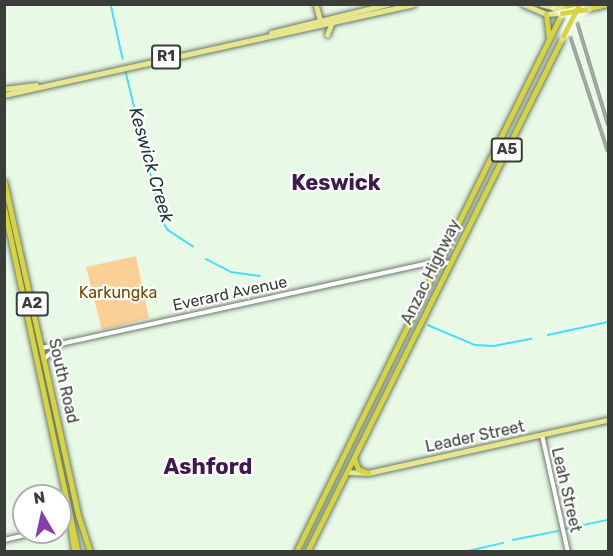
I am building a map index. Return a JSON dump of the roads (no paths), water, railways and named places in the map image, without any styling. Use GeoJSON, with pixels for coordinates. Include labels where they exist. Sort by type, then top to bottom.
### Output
{"type":"FeatureCollection","features":[{"type":"Feature","properties":{"kind":"highway"},"geometry":{"type":"LineString","coordinates":[[566,5],[586,9],[607,4]]}},
{"type":"Feature","properties":{"kind":"highway"},"geometry":{"type":"LineString","coordinates":[[562,13],[576,7]]}},
{"type":"Feature","properties":{"kind":"highway","name":"Anzac Highway"},"geometry":{"type":"LineString","coordinates":[[307,552],[576,7]]}},
{"type":"Feature","properties":{"kind":"highway","name":"Anzac Highway"},"geometry":{"type":"LineString","coordinates":[[296,552],[330,490],[549,41],[557,17],[562,13]]}},
{"type":"Feature","properties":{"kind":"highway"},"geometry":{"type":"LineString","coordinates":[[546,14],[549,41]]}},
{"type":"Feature","properties":{"kind":"highway","name":"South Road"},"geometry":{"type":"LineString","coordinates":[[4,181],[76,552]]}},
{"type":"Feature","properties":{"kind":"highway"},"geometry":{"type":"LineString","coordinates":[[468,207],[476,211]]}},
{"type":"Feature","properties":{"kind":"highway","name":"South Road"},"geometry":{"type":"LineString","coordinates":[[4,208],[38,349],[44,359],[78,515],[90,552]]}},
{"type":"Feature","properties":{"kind":"highway"},"geometry":{"type":"LineString","coordinates":[[399,348],[407,351]]}},
{"type":"Feature","properties":{"kind":"highway"},"geometry":{"type":"LineString","coordinates":[[375,396],[387,391],[382,381]]}},
{"type":"Feature","properties":{"kind":"highway"},"geometry":{"type":"LineString","coordinates":[[358,431],[366,435]]}},
{"type":"Feature","properties":{"kind":"highway"},"geometry":{"type":"LineString","coordinates":[[330,490],[347,472],[347,454]]}},
{"type":"Feature","properties":{"kind":"highway"},"geometry":{"type":"LineString","coordinates":[[354,458],[358,469],[368,473]]}},
{"type":"Feature","properties":{"kind":"highway"},"geometry":{"type":"LineString","coordinates":[[310,526],[316,529],[321,525]]}},
{"type":"Feature","properties":{"kind":"highway"},"geometry":{"type":"LineString","coordinates":[[303,542],[310,534],[315,538]]}},
{"type":"Feature","properties":{"kind":"main road","name":"R1"},"geometry":{"type":"LineString","coordinates":[[4,94],[271,33],[322,24],[388,4]]}},
{"type":"Feature","properties":{"kind":"main road","name":"R1"},"geometry":{"type":"LineString","coordinates":[[271,33],[308,21],[330,20],[413,4]]}},
{"type":"Feature","properties":{"kind":"main road"},"geometry":{"type":"LineString","coordinates":[[523,4],[557,17]]}},
{"type":"Feature","properties":{"kind":"main road"},"geometry":{"type":"LineString","coordinates":[[541,4],[556,8],[566,5]]}},
{"type":"Feature","properties":{"kind":"main road","name":"Anzac Highway"},"geometry":{"type":"LineString","coordinates":[[562,13],[566,5]]}},
{"type":"Feature","properties":{"kind":"main road"},"geometry":{"type":"LineString","coordinates":[[316,7],[330,20],[327,36]]}},
{"type":"Feature","properties":{"kind":"main road"},"geometry":{"type":"LineString","coordinates":[[316,7],[322,24]]}},
{"type":"Feature","properties":{"kind":"main road"},"geometry":{"type":"LineString","coordinates":[[308,21],[316,7]]}},
{"type":"Feature","properties":{"kind":"main road","name":"R1"},"geometry":{"type":"LineString","coordinates":[[4,89],[42,85]]}},
{"type":"Feature","properties":{"kind":"main road","name":"Leader Street"},"geometry":{"type":"LineString","coordinates":[[347,472],[368,473],[609,420]]}},
{"type":"Feature","properties":{"kind":"street","name":"Everard Avenue"},"geometry":{"type":"LineString","coordinates":[[38,349],[424,264],[450,263]]}},
{"type":"Feature","properties":{"kind":"street"},"geometry":{"type":"LineString","coordinates":[[44,359],[62,343]]}},
{"type":"Feature","properties":{"kind":"street","name":"Leah Street"},"geometry":{"type":"LineString","coordinates":[[542,435],[568,552]]}},
{"type":"Feature","properties":{"kind":"waterway","name":"Keswick Creek"},"geometry":{"type":"LineString","coordinates":[[111,4],[123,59]]}},
{"type":"Feature","properties":{"kind":"waterway","name":"Keswick Creek"},"geometry":{"type":"LineString","coordinates":[[126,72],[162,220],[168,230],[193,246]]}},
{"type":"Feature","properties":{"kind":"waterway","name":"Keswick Creek"},"geometry":{"type":"LineString","coordinates":[[206,259],[231,272],[260,276]]}},
{"type":"Feature","properties":{"kind":"waterway","name":"Keswick Creek"},"geometry":{"type":"LineString","coordinates":[[548,335],[608,322]]}},
{"type":"Feature","properties":{"kind":"waterway","name":"Keswick Creek"},"geometry":{"type":"LineString","coordinates":[[428,325],[475,345],[494,346],[531,339]]}},
{"type":"Feature","properties":{"kind":"waterway"},"geometry":{"type":"LineString","coordinates":[[565,529],[607,520]]}},
{"type":"Feature","properties":{"kind":"waterway"},"geometry":{"type":"LineString","coordinates":[[513,540],[558,531]]}},
{"type":"Feature","properties":{"kind":"waterway"},"geometry":{"type":"LineString","coordinates":[[464,552],[503,543]]}},
{"type":"Feature","properties":{"kind":"waterway"},"geometry":{"type":"LineString","coordinates":[[253,552],[259,552]]}},
{"type":"Feature","properties":{"kind":"railway"},"geometry":{"type":"LineString","coordinates":[[577,22],[608,125]]}},
{"type":"Feature","properties":{"kind":"railway"},"geometry":{"type":"LineString","coordinates":[[570,36],[608,152]]}},
{"type":"Feature","properties":{"kind":"district","name":"Keswick"},"geometry":{"type":"Point","coordinates":[336,183]}},
{"type":"Feature","properties":{"kind":"district","name":"Ashford"},"geometry":{"type":"Point","coordinates":[208,467]}},
{"type":"Feature","properties":{"kind":"park label","name":"Karkungka"},"geometry":{"type":"Point","coordinates":[118,293]}}]}
